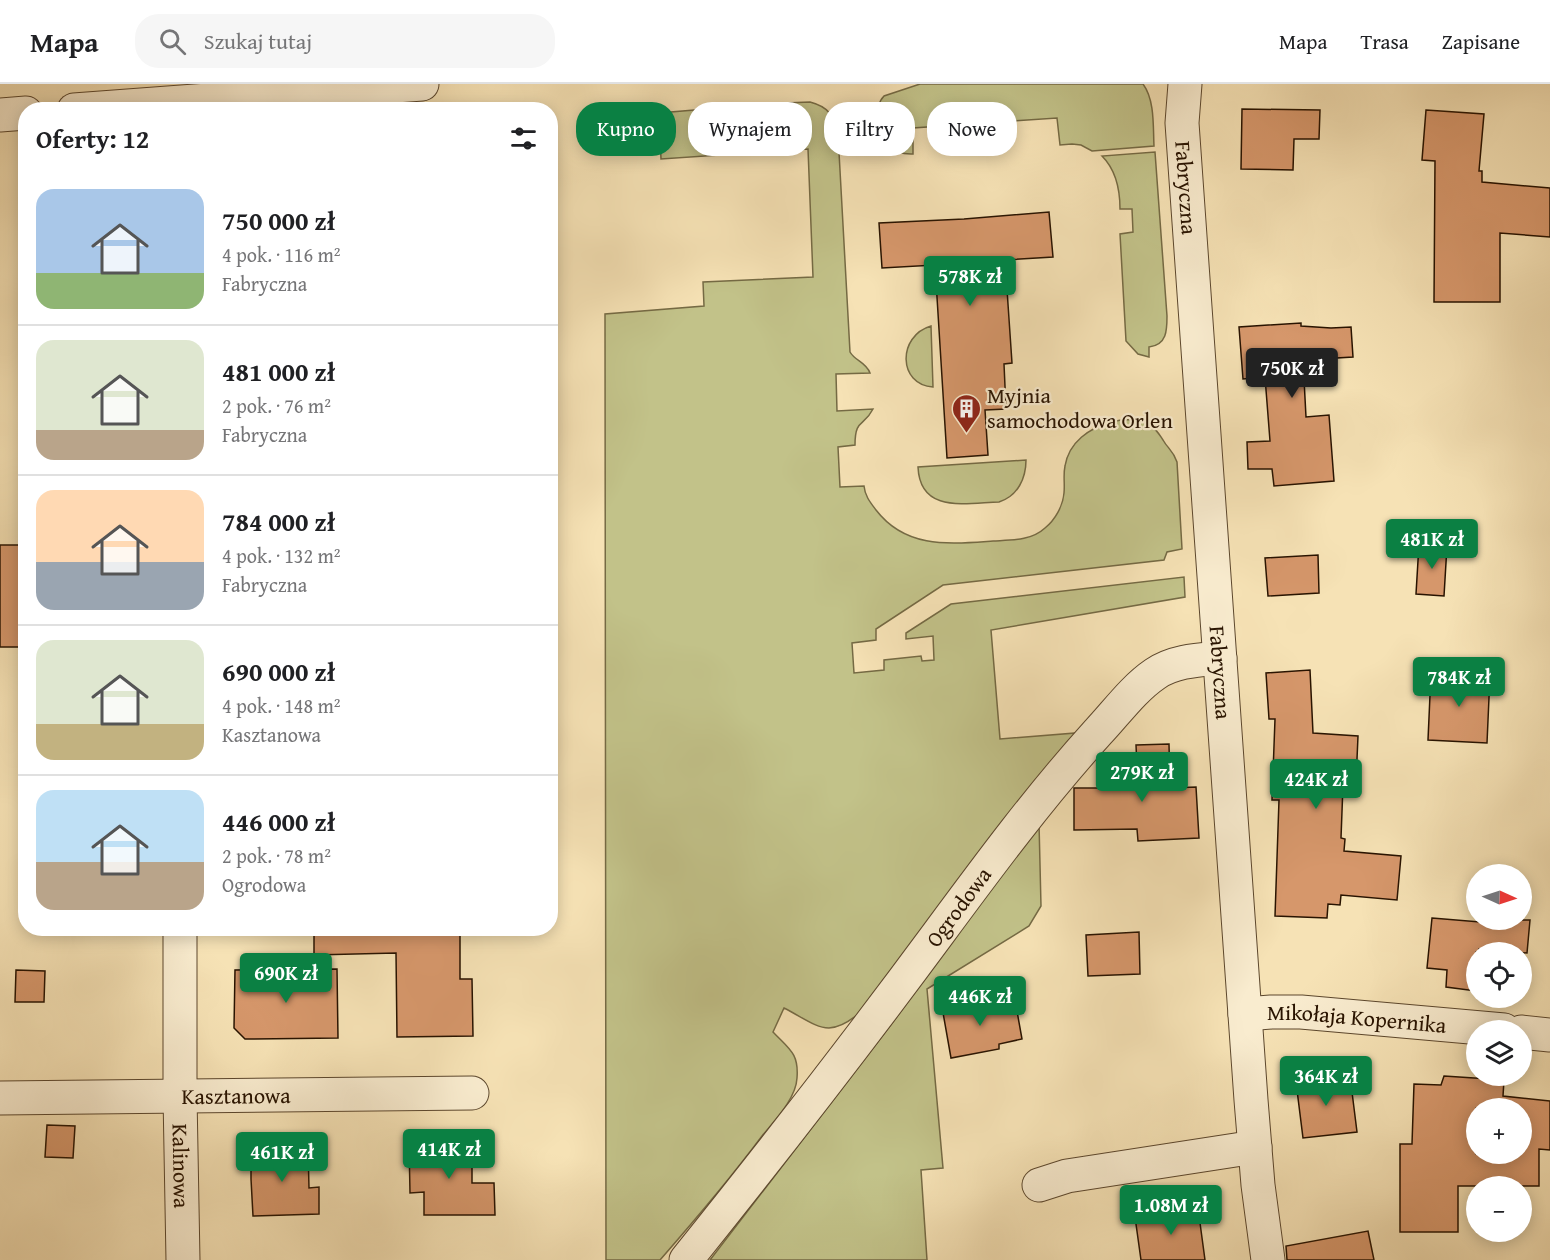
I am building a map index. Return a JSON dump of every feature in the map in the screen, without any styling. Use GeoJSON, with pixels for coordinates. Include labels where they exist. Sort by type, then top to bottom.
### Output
{"type":"FeatureCollection","features":[{"type":"Feature","properties":{"kind":"street"},"geometry":{"type":"LineString","coordinates":[[215,102],[422,84]]}},
{"type":"Feature","properties":{"kind":"street","name":"Fabryczna"},"geometry":{"type":"LineString","coordinates":[[1185,84],[1182,123],[1255,1147],[1268,1260]]}},
{"type":"Feature","properties":{"kind":"street"},"geometry":{"type":"LineString","coordinates":[[100,102],[123,95],[152,102]]}},
{"type":"Feature","properties":{"kind":"street"},"geometry":{"type":"LineString","coordinates":[[0,115],[18,114]]}},
{"type":"Feature","properties":{"kind":"street","name":"Ogrodowa"},"geometry":{"type":"LineString","coordinates":[[686,1260],[819,1093],[989,863],[1088,744],[1131,696],[1156,674],[1185,662],[1220,658]]}},
{"type":"Feature","properties":{"kind":"street","name":"Kalinowa"},"geometry":{"type":"LineString","coordinates":[[180,936],[183,1260]]}},
{"type":"Feature","properties":{"kind":"street","name":"Mikołaja Kopernika"},"geometry":{"type":"LineString","coordinates":[[1245,1014],[1301,1012],[1466,1027]]}},
{"type":"Feature","properties":{"kind":"street"},"geometry":{"type":"LineString","coordinates":[[1532,1033],[1550,1035]]}},
{"type":"Feature","properties":{"kind":"street","name":"Kasztanowa"},"geometry":{"type":"LineString","coordinates":[[0,1098],[472,1093]]}},
{"type":"Feature","properties":{"kind":"street"},"geometry":{"type":"LineString","coordinates":[[1039,1185],[1067,1176],[1255,1147]]}},
{"type":"Feature","properties":{"kind":"green space"},"geometry":{"type":"Polygon","coordinates":[[[920,84],[1143,84],[1150,98],[1154,146],[1092,151],[1081,145],[1060,145],[1057,118],[1017,121],[1017,102],[927,102],[927,127],[915,128],[915,102],[880,102],[884,96],[920,84]]]}},
{"type":"Feature","properties":{"kind":"green space"},"geometry":{"type":"Polygon","coordinates":[[[812,103],[824,108],[824,156],[839,156],[850,352],[866,366],[870,373],[836,374],[837,411],[873,409],[858,426],[855,445],[838,447],[840,487],[864,486],[865,493],[876,510],[888,523],[901,532],[915,538],[945,543],[1014,540],[1034,535],[1049,525],[1060,508],[1064,490],[1064,469],[1071,450],[1088,432],[1112,422],[1132,420],[1147,424],[1158,432],[1177,462],[1182,549],[1167,552],[1164,560],[943,585],[876,629],[876,640],[852,643],[854,673],[884,670],[884,660],[921,656],[922,661],[934,660],[933,636],[906,639],[906,633],[951,604],[1184,577],[1185,597],[991,630],[1000,739],[1076,733],[863,1010],[851,1020],[832,1028],[815,1025],[784,1008],[773,1032],[795,1057],[797,1078],[793,1094],[784,1109],[737,1168],[660,1260],[606,1260],[605,314],[704,306],[703,282],[813,277],[808,156],[812,156],[812,103]]]}},
{"type":"Feature","properties":{"kind":"green space"},"geometry":{"type":"Polygon","coordinates":[[[688,111],[688,156],[705,156],[661,159],[661,156],[676,156],[676,112],[688,111]]]}},
{"type":"Feature","properties":{"kind":"green space"},"geometry":{"type":"Polygon","coordinates":[[[1155,152],[1167,321],[1163,340],[1149,347],[1149,357],[1138,354],[1126,341],[1120,234],[1133,232],[1132,209],[1120,209],[1116,180],[1111,167],[1102,156],[1155,152]]]}},
{"type":"Feature","properties":{"kind":"green space"},"geometry":{"type":"Polygon","coordinates":[[[931,326],[933,387],[921,384],[913,378],[906,360],[907,349],[912,339],[920,331],[931,326]]]}},
{"type":"Feature","properties":{"kind":"green space"},"geometry":{"type":"Polygon","coordinates":[[[1026,460],[1020,486],[1006,499],[999,502],[959,504],[936,499],[927,492],[921,482],[918,467],[1026,460]]]}},
{"type":"Feature","properties":{"kind":"green space"},"geometry":{"type":"Polygon","coordinates":[[[1039,823],[1041,906],[1029,926],[927,989],[943,1168],[921,1170],[927,1260],[710,1260],[890,1026],[1039,823]]]}},
{"type":"Feature","properties":{"kind":"building"},"geometry":{"type":"Polygon","coordinates":[[[1242,109],[1320,110],[1319,139],[1294,139],[1293,170],[1241,169],[1242,109]]]}},
{"type":"Feature","properties":{"kind":"building"},"geometry":{"type":"Polygon","coordinates":[[[1426,110],[1484,114],[1479,171],[1482,171],[1482,182],[1550,188],[1550,237],[1500,233],[1500,302],[1434,302],[1435,161],[1422,160],[1426,110]]]}},
{"type":"Feature","properties":{"kind":"building"},"geometry":{"type":"Polygon","coordinates":[[[1049,212],[1053,257],[1005,260],[1012,363],[1004,364],[1006,409],[985,410],[988,455],[947,458],[935,265],[882,268],[879,223],[1049,212]]]}},
{"type":"Feature","properties":{"kind":"building"},"geometry":{"type":"Polygon","coordinates":[[[1301,323],[1301,326],[1351,327],[1353,357],[1303,360],[1306,417],[1329,415],[1334,481],[1274,486],[1272,469],[1248,469],[1247,442],[1270,441],[1265,377],[1243,379],[1239,327],[1301,323]]]}},
{"type":"Feature","properties":{"kind":"building"},"geometry":{"type":"Polygon","coordinates":[[[1419,544],[1447,546],[1444,596],[1416,594],[1419,544]]]}},
{"type":"Feature","properties":{"kind":"building"},"geometry":{"type":"Polygon","coordinates":[[[0,545],[18,545],[18,647],[0,647],[0,545]]]}},
{"type":"Feature","properties":{"kind":"building"},"geometry":{"type":"Polygon","coordinates":[[[1318,555],[1319,593],[1268,596],[1265,558],[1318,555]]]}},
{"type":"Feature","properties":{"kind":"building"},"geometry":{"type":"Polygon","coordinates":[[[1310,670],[1313,733],[1358,736],[1356,782],[1343,785],[1341,838],[1345,839],[1344,851],[1401,856],[1397,900],[1341,895],[1340,905],[1328,904],[1327,918],[1275,916],[1279,800],[1272,800],[1275,719],[1269,719],[1266,673],[1310,670]]]}},
{"type":"Feature","properties":{"kind":"building"},"geometry":{"type":"Polygon","coordinates":[[[1431,673],[1490,675],[1487,743],[1428,740],[1431,673]]]}},
{"type":"Feature","properties":{"kind":"building"},"geometry":{"type":"Polygon","coordinates":[[[1169,744],[1170,788],[1196,787],[1199,838],[1138,841],[1137,829],[1074,830],[1074,788],[1138,788],[1136,745],[1169,744]]]}},
{"type":"Feature","properties":{"kind":"building"},"geometry":{"type":"Polygon","coordinates":[[[1432,918],[1466,921],[1466,930],[1529,930],[1528,942],[1466,942],[1466,990],[1446,987],[1447,970],[1427,968],[1432,918]]]}},
{"type":"Feature","properties":{"kind":"building"},"geometry":{"type":"Polygon","coordinates":[[[1139,932],[1140,974],[1088,976],[1086,935],[1139,932]]]}},
{"type":"Feature","properties":{"kind":"building"},"geometry":{"type":"Polygon","coordinates":[[[314,936],[460,936],[460,979],[472,979],[473,1036],[397,1037],[396,953],[314,955],[314,936]]]}},
{"type":"Feature","properties":{"kind":"building"},"geometry":{"type":"Polygon","coordinates":[[[337,969],[338,1038],[245,1039],[234,1028],[235,970],[337,969]]]}},
{"type":"Feature","properties":{"kind":"building"},"geometry":{"type":"Polygon","coordinates":[[[16,970],[45,971],[44,1002],[15,1002],[16,970]]]}},
{"type":"Feature","properties":{"kind":"building"},"geometry":{"type":"Polygon","coordinates":[[[991,999],[992,1006],[1015,1000],[1022,1039],[999,1044],[999,1049],[951,1058],[942,1007],[991,999]]]}},
{"type":"Feature","properties":{"kind":"building"},"geometry":{"type":"Polygon","coordinates":[[[1350,1076],[1357,1132],[1303,1138],[1296,1082],[1350,1076]]]}},
{"type":"Feature","properties":{"kind":"building"},"geometry":{"type":"Polygon","coordinates":[[[1444,1076],[1466,1077],[1466,1086],[1504,1086],[1503,1096],[1522,1098],[1466,1098],[1466,1164],[1532,1164],[1532,1099],[1550,1101],[1550,1150],[1539,1149],[1539,1186],[1532,1186],[1532,1176],[1466,1176],[1466,1186],[1458,1186],[1458,1232],[1400,1232],[1400,1144],[1412,1144],[1414,1084],[1441,1085],[1444,1076]]]}},
{"type":"Feature","properties":{"kind":"building"},"geometry":{"type":"Polygon","coordinates":[[[47,1125],[75,1126],[73,1158],[45,1157],[47,1125]]]}},
{"type":"Feature","properties":{"kind":"building"},"geometry":{"type":"Polygon","coordinates":[[[472,1142],[472,1183],[494,1183],[495,1215],[424,1215],[424,1192],[410,1193],[409,1143],[472,1142]]]}},
{"type":"Feature","properties":{"kind":"building"},"geometry":{"type":"Polygon","coordinates":[[[308,1147],[309,1188],[319,1187],[319,1214],[253,1216],[251,1149],[308,1147]]]}},
{"type":"Feature","properties":{"kind":"building"},"geometry":{"type":"Polygon","coordinates":[[[1198,1208],[1205,1260],[1141,1260],[1135,1217],[1198,1208]]]}},
{"type":"Feature","properties":{"kind":"building"},"geometry":{"type":"Polygon","coordinates":[[[1368,1231],[1374,1260],[1287,1260],[1286,1246],[1368,1231]]]}},
{"type":"Feature","properties":{"kind":"place","name":"Myjnia samochodowa Orlen"},"geometry":{"type":"Point","coordinates":[966,434]}}]}
